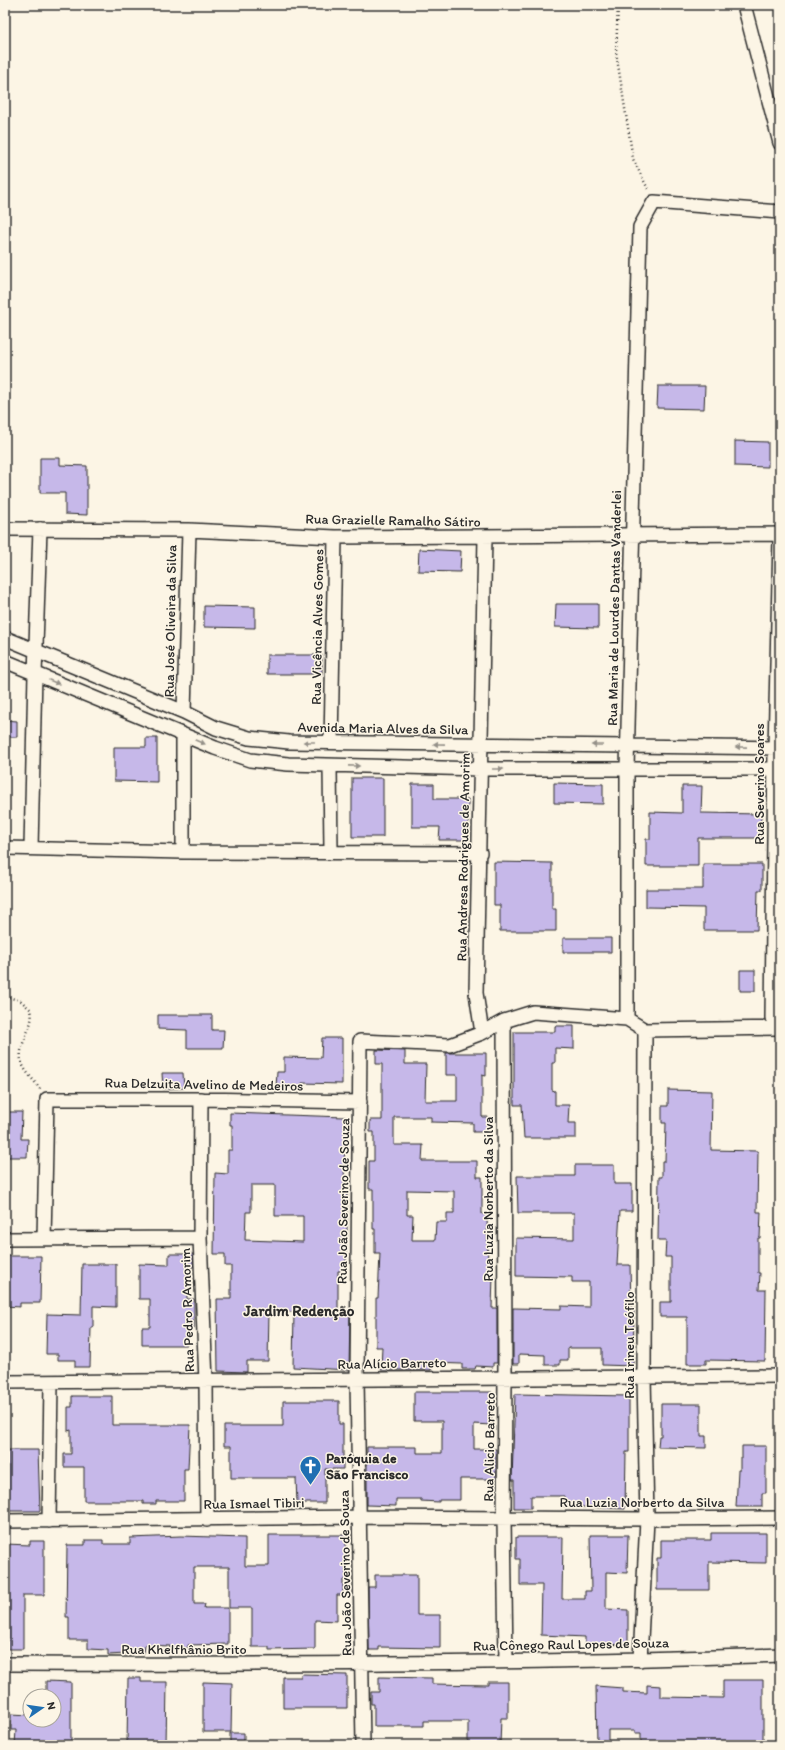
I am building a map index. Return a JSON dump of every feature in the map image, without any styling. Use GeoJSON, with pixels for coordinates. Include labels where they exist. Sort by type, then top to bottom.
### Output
{"type":"FeatureCollection","features":[{"type":"Feature","properties":{"kind":"street"},"geometry":{"type":"LineString","coordinates":[[744,5],[780,143]]}},
{"type":"Feature","properties":{"kind":"street"},"geometry":{"type":"LineString","coordinates":[[654,202],[780,212]]}},
{"type":"Feature","properties":{"kind":"street","name":"Rua Maria de Lourdes Dantas Vanderlei"},"geometry":{"type":"LineString","coordinates":[[627,1019],[627,745],[631,536],[640,227],[654,202]]}},
{"type":"Feature","properties":{"kind":"street","name":"Rua Grazielle Ramalho Sátiro"},"geometry":{"type":"LineString","coordinates":[[5,529],[189,530],[335,537],[780,534]]}},
{"type":"Feature","properties":{"kind":"street"},"geometry":{"type":"LineString","coordinates":[[31,848],[40,529]]}},
{"type":"Feature","properties":{"kind":"street","name":"Rua José Oliveira da Silva"},"geometry":{"type":"LineString","coordinates":[[184,712],[189,530]]}},
{"type":"Feature","properties":{"kind":"street","name":"Rua Vicência Alves Gomes"},"geometry":{"type":"LineString","coordinates":[[331,742],[335,537]]}},
{"type":"Feature","properties":{"kind":"street","name":"Rua Andresa Rodrigues de Amorim"},"geometry":{"type":"LineString","coordinates":[[482,1032],[476,993],[480,853],[480,769],[485,537]]}},
{"type":"Feature","properties":{"kind":"street","name":"Rua Severino Soares"},"geometry":{"type":"LineString","coordinates":[[780,539],[777,748],[777,898],[772,1018],[780,1027]]}},
{"type":"Feature","properties":{"kind":"street","name":"Avenida Maria Alves da Silva"},"geometry":{"type":"LineString","coordinates":[[5,638],[184,712],[216,728],[249,738],[289,742],[777,748]]}},
{"type":"Feature","properties":{"kind":"street"},"geometry":{"type":"LineString","coordinates":[[5,661],[183,735],[250,760],[330,766],[480,769],[778,769]]}},
{"type":"Feature","properties":{"kind":"street"},"geometry":{"type":"LineString","coordinates":[[183,735],[183,852]]}},
{"type":"Feature","properties":{"kind":"street"},"geometry":{"type":"LineString","coordinates":[[330,766],[331,851]]}},
{"type":"Feature","properties":{"kind":"street"},"geometry":{"type":"LineString","coordinates":[[5,848],[183,852],[331,851],[480,853]]}},
{"type":"Feature","properties":{"kind":"street"},"geometry":{"type":"LineString","coordinates":[[482,1032],[504,1021],[533,1012],[627,1019],[646,1030],[780,1027]]}},
{"type":"Feature","properties":{"kind":"street","name":"Rua Luzia Norberto da Silva"},"geometry":{"type":"LineString","coordinates":[[504,1021],[505,1377]]}},
{"type":"Feature","properties":{"kind":"street","name":"Rua Irineu Teófilo"},"geometry":{"type":"LineString","coordinates":[[640,1660],[647,1519],[644,1377],[646,1030]]}},
{"type":"Feature","properties":{"kind":"street","name":"Rua João Severino de Souza"},"geometry":{"type":"LineString","coordinates":[[363,1745],[357,1379],[360,1041],[450,1045],[482,1032]]}},
{"type":"Feature","properties":{"kind":"street","name":"Rua Delzuita Avelino de Medeiros"},"geometry":{"type":"LineString","coordinates":[[47,1099],[200,1098],[360,1102]]}},
{"type":"Feature","properties":{"kind":"street","name":"Rua Pedro R Amorim"},"geometry":{"type":"LineString","coordinates":[[200,1098],[200,1238],[206,1381],[206,1520]]}},
{"type":"Feature","properties":{"kind":"street"},"geometry":{"type":"LineString","coordinates":[[44,1239],[47,1099]]}},
{"type":"Feature","properties":{"kind":"street"},"geometry":{"type":"LineString","coordinates":[[5,1239],[200,1238]]}},
{"type":"Feature","properties":{"kind":"street","name":"Rua Alício Barreto"},"geometry":{"type":"LineString","coordinates":[[5,1382],[780,1376]]}},
{"type":"Feature","properties":{"kind":"street","name":"Rua Alicio Barreto"},"geometry":{"type":"LineString","coordinates":[[504,1518],[505,1377]]}},
{"type":"Feature","properties":{"kind":"street"},"geometry":{"type":"LineString","coordinates":[[49,1521],[51,1382]]}},
{"type":"Feature","properties":{"kind":"street","name":"Rua Ismael Tibiri"},"geometry":{"type":"LineString","coordinates":[[5,1521],[206,1520],[360,1517],[504,1518]]}},
{"type":"Feature","properties":{"kind":"street"},"geometry":{"type":"LineString","coordinates":[[504,1518],[506,1661]]}},
{"type":"Feature","properties":{"kind":"street","name":"Rua Luzia Norberto da Silva"},"geometry":{"type":"LineString","coordinates":[[504,1518],[780,1518]]}},
{"type":"Feature","properties":{"kind":"street","name":"Rua Cônego Raul Lopes de Souza"},"geometry":{"type":"LineString","coordinates":[[362,1665],[506,1661],[640,1660],[780,1655]]}},
{"type":"Feature","properties":{"kind":"street","name":"Rua Khelfhânio Brito"},"geometry":{"type":"LineString","coordinates":[[5,1664],[362,1665]]}},
{"type":"Feature","properties":{"kind":"path"},"geometry":{"type":"LineString","coordinates":[[618,5],[616,52],[633,158],[654,202]]}},
{"type":"Feature","properties":{"kind":"path"},"geometry":{"type":"LineString","coordinates":[[5,996],[21,1001],[31,1010],[30,1027],[24,1038],[21,1059],[25,1068],[47,1099]]}},
{"type":"Feature","properties":{"kind":"building"},"geometry":{"type":"Polygon","coordinates":[[[658,386],[705,386],[704,409],[657,408],[658,386]]]}},
{"type":"Feature","properties":{"kind":"building"},"geometry":{"type":"Polygon","coordinates":[[[735,441],[768,442],[768,467],[735,466],[735,441]]]}},
{"type":"Feature","properties":{"kind":"building"},"geometry":{"type":"Polygon","coordinates":[[[40,458],[60,458],[60,465],[87,466],[87,515],[65,514],[65,493],[40,493],[40,458]]]}},
{"type":"Feature","properties":{"kind":"building"},"geometry":{"type":"Polygon","coordinates":[[[419,549],[461,551],[460,572],[418,571],[419,549]]]}},
{"type":"Feature","properties":{"kind":"building"},"geometry":{"type":"Polygon","coordinates":[[[556,604],[598,604],[598,628],[555,627],[556,604]]]}},
{"type":"Feature","properties":{"kind":"building"},"geometry":{"type":"Polygon","coordinates":[[[204,606],[255,607],[255,628],[204,627],[204,606]]]}},
{"type":"Feature","properties":{"kind":"building"},"geometry":{"type":"Polygon","coordinates":[[[267,655],[322,655],[322,674],[267,674],[267,655]]]}},
{"type":"Feature","properties":{"kind":"building"},"geometry":{"type":"Polygon","coordinates":[[[5,720],[17,721],[17,737],[5,737],[5,720]]]}},
{"type":"Feature","properties":{"kind":"building"},"geometry":{"type":"Polygon","coordinates":[[[146,738],[157,738],[157,782],[114,781],[114,747],[146,747],[146,738]]]}},
{"type":"Feature","properties":{"kind":"building"},"geometry":{"type":"Polygon","coordinates":[[[352,778],[383,778],[383,837],[352,837],[352,778]]]}},
{"type":"Feature","properties":{"kind":"building"},"geometry":{"type":"Polygon","coordinates":[[[554,783],[603,784],[603,804],[554,803],[554,783]]]}},
{"type":"Feature","properties":{"kind":"building"},"geometry":{"type":"Polygon","coordinates":[[[412,784],[434,784],[434,799],[468,799],[468,840],[439,840],[440,827],[412,827],[412,784]]]}},
{"type":"Feature","properties":{"kind":"building"},"geometry":{"type":"Polygon","coordinates":[[[682,786],[702,786],[701,813],[761,814],[761,838],[698,838],[698,866],[646,866],[646,839],[650,839],[650,812],[682,813],[682,786]]]}},
{"type":"Feature","properties":{"kind":"building"},"geometry":{"type":"Polygon","coordinates":[[[494,862],[552,863],[552,909],[556,909],[556,931],[500,931],[500,905],[494,905],[494,862]]]}},
{"type":"Feature","properties":{"kind":"building"},"geometry":{"type":"Polygon","coordinates":[[[703,864],[762,864],[762,890],[758,890],[757,930],[704,930],[704,908],[646,907],[646,889],[703,889],[703,864]]]}},
{"type":"Feature","properties":{"kind":"building"},"geometry":{"type":"Polygon","coordinates":[[[563,938],[611,938],[611,952],[563,952],[563,938]]]}},
{"type":"Feature","properties":{"kind":"building"},"geometry":{"type":"Polygon","coordinates":[[[740,970],[755,970],[755,991],[740,991],[740,970]]]}},
{"type":"Feature","properties":{"kind":"building"},"geometry":{"type":"Polygon","coordinates":[[[158,1015],[212,1015],[212,1030],[224,1030],[223,1048],[187,1048],[187,1030],[158,1029],[158,1015]]]}},
{"type":"Feature","properties":{"kind":"building"},"geometry":{"type":"Polygon","coordinates":[[[555,1026],[574,1026],[574,1049],[555,1048],[555,1063],[552,1063],[552,1090],[555,1091],[555,1105],[569,1105],[568,1123],[576,1123],[576,1138],[524,1138],[522,1105],[514,1105],[514,1032],[555,1032],[555,1026]]]}},
{"type":"Feature","properties":{"kind":"building"},"geometry":{"type":"Polygon","coordinates":[[[322,1038],[342,1038],[342,1084],[302,1083],[302,1088],[276,1087],[277,1072],[284,1072],[284,1057],[321,1058],[322,1038]]]}},
{"type":"Feature","properties":{"kind":"building"},"geometry":{"type":"Polygon","coordinates":[[[376,1050],[405,1051],[405,1064],[426,1064],[425,1101],[457,1101],[457,1075],[446,1075],[446,1053],[486,1053],[486,1076],[482,1075],[482,1117],[488,1117],[488,1132],[473,1132],[473,1123],[431,1122],[431,1117],[394,1117],[394,1145],[423,1145],[422,1161],[477,1161],[477,1177],[482,1177],[482,1214],[487,1214],[488,1275],[493,1275],[492,1308],[497,1308],[497,1363],[493,1363],[493,1367],[476,1366],[475,1369],[462,1369],[462,1364],[432,1363],[431,1370],[381,1370],[382,1347],[376,1347],[376,1298],[378,1298],[380,1253],[375,1253],[375,1229],[373,1229],[373,1189],[369,1189],[369,1161],[374,1161],[374,1132],[370,1132],[370,1120],[382,1120],[382,1064],[376,1064],[376,1050]],[[407,1190],[407,1215],[413,1215],[412,1240],[435,1240],[436,1222],[447,1222],[447,1213],[454,1213],[454,1191],[407,1190]]]}},
{"type":"Feature","properties":{"kind":"building"},"geometry":{"type":"Polygon","coordinates":[[[162,1073],[183,1073],[184,1088],[163,1089],[162,1073]]]}},
{"type":"Feature","properties":{"kind":"building"},"geometry":{"type":"Polygon","coordinates":[[[668,1090],[712,1091],[711,1150],[758,1151],[757,1212],[761,1212],[760,1238],[758,1238],[758,1273],[760,1273],[759,1290],[766,1290],[765,1361],[706,1360],[706,1364],[687,1364],[687,1317],[660,1317],[660,1302],[671,1302],[671,1257],[665,1257],[666,1240],[658,1240],[659,1177],[662,1177],[662,1161],[665,1161],[666,1123],[662,1123],[662,1106],[668,1106],[668,1090]]]}},
{"type":"Feature","properties":{"kind":"building"},"geometry":{"type":"Polygon","coordinates":[[[5,1112],[22,1112],[21,1139],[28,1139],[27,1157],[5,1157],[5,1112]]]}},
{"type":"Feature","properties":{"kind":"building"},"geometry":{"type":"Polygon","coordinates":[[[230,1113],[345,1117],[344,1193],[347,1193],[346,1271],[338,1271],[338,1312],[350,1313],[349,1370],[293,1367],[294,1312],[269,1312],[268,1361],[247,1361],[247,1372],[218,1371],[217,1299],[231,1299],[231,1266],[225,1266],[225,1254],[214,1254],[215,1173],[228,1174],[228,1150],[232,1150],[232,1125],[230,1125],[230,1113]],[[251,1185],[251,1212],[246,1212],[245,1240],[303,1242],[303,1216],[275,1216],[275,1185],[251,1185]]]}},
{"type":"Feature","properties":{"kind":"building"},"geometry":{"type":"Polygon","coordinates":[[[575,1165],[614,1165],[614,1184],[632,1184],[632,1211],[620,1211],[617,1265],[630,1265],[631,1308],[634,1308],[633,1366],[602,1365],[602,1348],[568,1348],[568,1360],[560,1360],[560,1365],[545,1365],[545,1355],[519,1354],[519,1364],[513,1364],[513,1308],[561,1309],[561,1306],[589,1307],[589,1282],[572,1282],[572,1277],[516,1276],[516,1238],[574,1239],[574,1213],[518,1213],[517,1176],[575,1176],[575,1165]]]}},
{"type":"Feature","properties":{"kind":"building"},"geometry":{"type":"Polygon","coordinates":[[[169,1254],[193,1254],[193,1267],[187,1267],[187,1299],[194,1299],[194,1328],[187,1328],[187,1345],[142,1345],[142,1327],[150,1327],[150,1299],[139,1299],[139,1264],[169,1265],[169,1254]]]}},
{"type":"Feature","properties":{"kind":"building"},"geometry":{"type":"Polygon","coordinates":[[[5,1256],[41,1256],[40,1303],[20,1303],[20,1307],[5,1306],[5,1256]]]}},
{"type":"Feature","properties":{"kind":"building"},"geometry":{"type":"Polygon","coordinates":[[[82,1264],[116,1264],[116,1307],[93,1306],[90,1367],[75,1367],[75,1360],[58,1360],[58,1354],[46,1354],[47,1314],[81,1315],[82,1264]]]}},
{"type":"Feature","properties":{"kind":"building"},"geometry":{"type":"Polygon","coordinates":[[[414,1392],[492,1392],[491,1425],[474,1424],[474,1449],[496,1449],[496,1479],[460,1479],[460,1500],[439,1500],[439,1502],[421,1501],[421,1499],[396,1499],[396,1506],[367,1505],[367,1447],[417,1447],[417,1453],[442,1453],[442,1421],[414,1421],[414,1392]]]}},
{"type":"Feature","properties":{"kind":"building"},"geometry":{"type":"Polygon","coordinates":[[[515,1394],[629,1396],[629,1452],[626,1452],[625,1509],[563,1506],[564,1496],[531,1496],[531,1508],[514,1508],[514,1480],[512,1480],[515,1394]]]}},
{"type":"Feature","properties":{"kind":"building"},"geometry":{"type":"Polygon","coordinates":[[[72,1396],[112,1396],[112,1425],[190,1425],[188,1469],[184,1469],[184,1501],[156,1501],[156,1504],[143,1504],[143,1501],[84,1501],[84,1467],[64,1467],[64,1454],[71,1454],[71,1430],[68,1431],[68,1407],[72,1407],[72,1396]]]}},
{"type":"Feature","properties":{"kind":"building"},"geometry":{"type":"Polygon","coordinates":[[[283,1401],[339,1401],[339,1424],[343,1424],[343,1469],[325,1469],[325,1503],[297,1503],[296,1478],[231,1478],[231,1446],[224,1446],[224,1426],[283,1426],[283,1401]]]}},
{"type":"Feature","properties":{"kind":"building"},"geometry":{"type":"Polygon","coordinates":[[[661,1404],[701,1404],[701,1436],[706,1436],[706,1448],[658,1447],[659,1436],[661,1436],[661,1404]]]}},
{"type":"Feature","properties":{"kind":"building"},"geometry":{"type":"Polygon","coordinates":[[[742,1446],[766,1446],[766,1493],[762,1493],[762,1507],[736,1507],[738,1470],[740,1470],[740,1458],[742,1458],[742,1446]]]}},
{"type":"Feature","properties":{"kind":"building"},"geometry":{"type":"Polygon","coordinates":[[[8,1450],[38,1450],[40,1511],[8,1511],[8,1450]]]}},
{"type":"Feature","properties":{"kind":"building"},"geometry":{"type":"Polygon","coordinates":[[[711,1533],[766,1533],[766,1563],[709,1562],[709,1590],[657,1590],[657,1558],[661,1558],[661,1540],[711,1540],[711,1533]]]}},
{"type":"Feature","properties":{"kind":"building"},"geometry":{"type":"Polygon","coordinates":[[[269,1535],[346,1535],[346,1580],[343,1580],[343,1595],[337,1595],[337,1621],[315,1620],[315,1649],[269,1650],[269,1647],[252,1647],[252,1608],[229,1608],[229,1567],[194,1567],[194,1604],[205,1604],[204,1608],[228,1608],[228,1644],[188,1645],[188,1648],[170,1648],[170,1646],[145,1645],[144,1653],[108,1655],[108,1650],[88,1649],[88,1640],[69,1640],[69,1617],[66,1617],[67,1545],[85,1545],[85,1540],[103,1540],[103,1544],[130,1544],[130,1538],[181,1536],[245,1538],[245,1566],[269,1566],[269,1535]]]}},
{"type":"Feature","properties":{"kind":"building"},"geometry":{"type":"Polygon","coordinates":[[[590,1535],[628,1535],[627,1573],[606,1572],[606,1609],[628,1610],[628,1644],[585,1646],[585,1637],[541,1635],[542,1585],[520,1585],[520,1559],[516,1559],[516,1537],[563,1537],[562,1599],[585,1599],[585,1591],[591,1591],[590,1535]]]}},
{"type":"Feature","properties":{"kind":"building"},"geometry":{"type":"Polygon","coordinates":[[[30,1541],[44,1541],[44,1595],[23,1595],[23,1649],[8,1649],[8,1579],[5,1579],[5,1544],[30,1545],[30,1541]]]}},
{"type":"Feature","properties":{"kind":"building"},"geometry":{"type":"Polygon","coordinates":[[[375,1575],[417,1575],[417,1615],[440,1615],[440,1648],[379,1647],[379,1650],[369,1650],[368,1587],[375,1587],[375,1575]]]}},
{"type":"Feature","properties":{"kind":"building"},"geometry":{"type":"Polygon","coordinates":[[[301,1674],[347,1675],[347,1708],[283,1708],[283,1677],[301,1677],[301,1674]]]}},
{"type":"Feature","properties":{"kind":"building"},"geometry":{"type":"Polygon","coordinates":[[[379,1677],[432,1678],[432,1684],[488,1685],[488,1682],[508,1682],[508,1718],[501,1718],[500,1745],[468,1745],[468,1721],[424,1721],[424,1726],[374,1726],[374,1704],[371,1704],[371,1692],[379,1692],[379,1677]]]}},
{"type":"Feature","properties":{"kind":"building"},"geometry":{"type":"Polygon","coordinates":[[[128,1678],[141,1678],[141,1682],[167,1682],[166,1745],[127,1745],[128,1678]]]}},
{"type":"Feature","properties":{"kind":"building"},"geometry":{"type":"Polygon","coordinates":[[[723,1680],[763,1680],[763,1745],[641,1745],[641,1733],[635,1733],[635,1730],[608,1730],[608,1745],[597,1745],[596,1686],[623,1688],[623,1692],[647,1693],[647,1685],[661,1686],[661,1697],[723,1698],[723,1680]]]}},
{"type":"Feature","properties":{"kind":"building"},"geometry":{"type":"Polygon","coordinates":[[[46,1681],[71,1682],[71,1745],[15,1745],[16,1730],[11,1730],[11,1714],[22,1715],[22,1728],[62,1728],[62,1688],[46,1688],[46,1681]]]}},
{"type":"Feature","properties":{"kind":"building"},"geometry":{"type":"Polygon","coordinates":[[[203,1682],[232,1683],[231,1732],[203,1732],[203,1682]]]}},
{"type":"Feature","properties":{"kind":"building"},"geometry":{"type":"Polygon","coordinates":[[[230,1733],[244,1733],[244,1745],[230,1745],[230,1733]]]}},
{"type":"Feature","properties":{"kind":"place","name":"Paróquia de São Francisco"},"geometry":{"type":"Point","coordinates":[311,1486]}},
{"type":"Feature","properties":{"kind":"district","name":"Jardim Redenção"},"geometry":{"type":"Point","coordinates":[299,1311]}}]}
